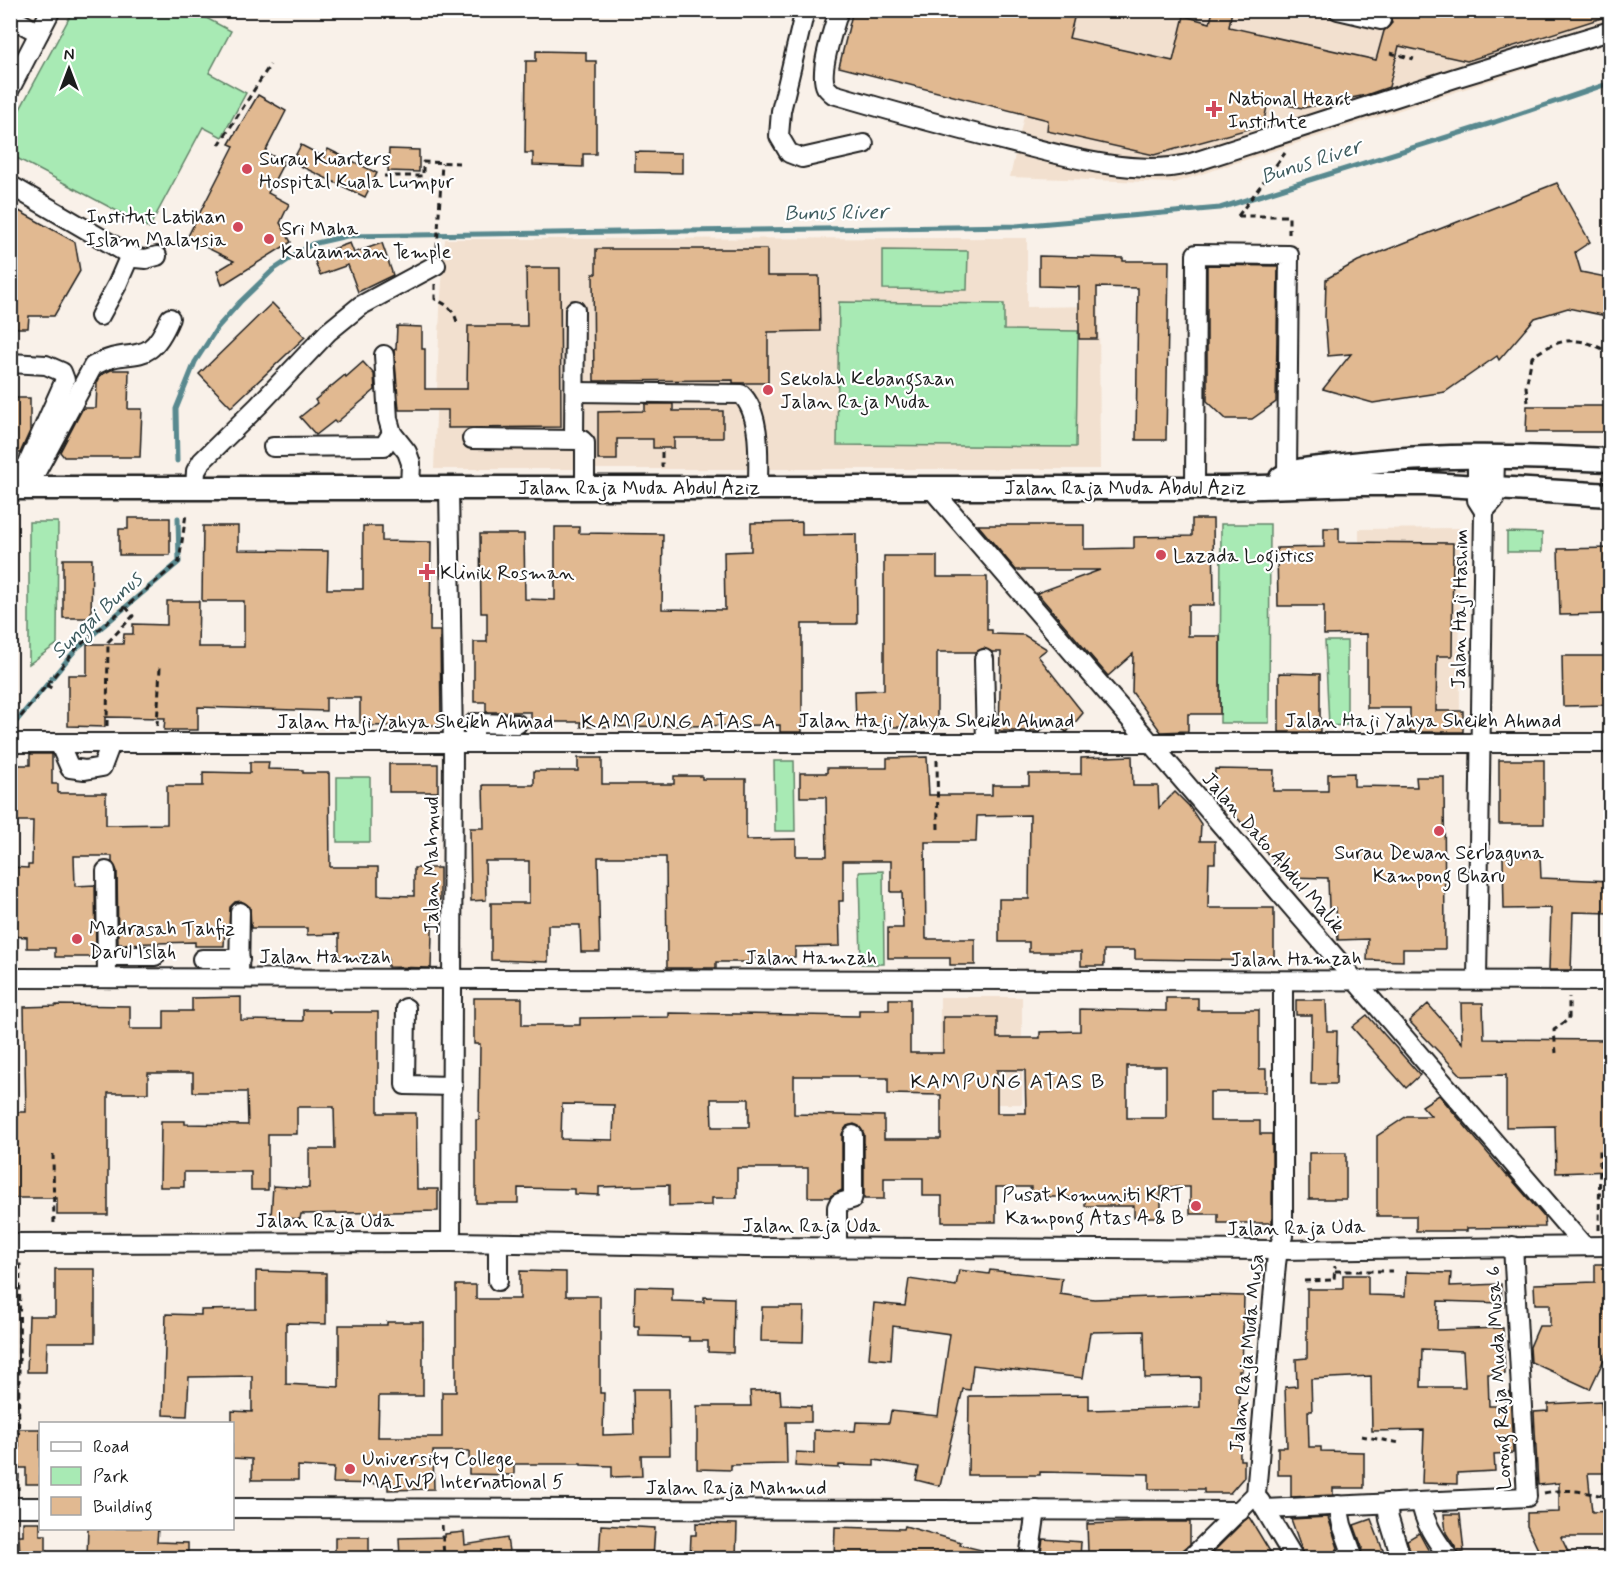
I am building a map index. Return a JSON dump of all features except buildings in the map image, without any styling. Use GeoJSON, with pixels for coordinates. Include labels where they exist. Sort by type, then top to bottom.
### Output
{"type":"FeatureCollection","features":[{"type":"Feature","properties":{"kind":"main road","name":"Jalan Raja Muda Abdul Aziz"},"geometry":{"type":"LineString","coordinates":[[1268,488],[1287,474],[1374,460],[1428,457],[1611,460]]}},
{"type":"Feature","properties":{"kind":"main road","name":"Jalan Raja Muda Abdul Aziz"},"geometry":{"type":"LineString","coordinates":[[17,487],[1268,488],[1363,484],[1485,487],[1611,495]]}},
{"type":"Feature","properties":{"kind":"street"},"geometry":{"type":"LineString","coordinates":[[10,89],[51,10]]}},
{"type":"Feature","properties":{"kind":"street"},"geometry":{"type":"LineString","coordinates":[[805,10],[781,111],[779,136],[789,153],[802,158],[864,144]]}},
{"type":"Feature","properties":{"kind":"street"},"geometry":{"type":"LineString","coordinates":[[838,10],[824,79],[826,87],[833,94],[1060,156],[1150,169],[1188,164],[1455,78],[1611,31]]}},
{"type":"Feature","properties":{"kind":"street"},"geometry":{"type":"LineString","coordinates":[[1338,10],[1378,16]]}},
{"type":"Feature","properties":{"kind":"street"},"geometry":{"type":"LineString","coordinates":[[10,17],[39,33]]}},
{"type":"Feature","properties":{"kind":"street"},"geometry":{"type":"LineString","coordinates":[[1245,135],[1272,138]]}},
{"type":"Feature","properties":{"kind":"street"},"geometry":{"type":"LineString","coordinates":[[10,185],[135,258],[146,260],[157,256]]}},
{"type":"Feature","properties":{"kind":"street"},"geometry":{"type":"LineString","coordinates":[[1195,488],[1196,254],[1289,255],[1287,474]]}},
{"type":"Feature","properties":{"kind":"street"},"geometry":{"type":"LineString","coordinates":[[100,316],[130,255]]}},
{"type":"Feature","properties":{"kind":"street"},"geometry":{"type":"LineString","coordinates":[[191,488],[202,461],[328,332],[360,306],[436,265]]}},
{"type":"Feature","properties":{"kind":"street"},"geometry":{"type":"LineString","coordinates":[[574,438],[575,310]]}},
{"type":"Feature","properties":{"kind":"street"},"geometry":{"type":"LineString","coordinates":[[17,487],[93,366],[104,360],[134,356],[151,350],[161,339],[170,318]]}},
{"type":"Feature","properties":{"kind":"street"},"geometry":{"type":"LineString","coordinates":[[384,355],[388,419],[392,433],[407,452],[411,463],[410,488]]}},
{"type":"Feature","properties":{"kind":"street"},"geometry":{"type":"LineString","coordinates":[[10,363],[46,365],[62,372],[65,380],[17,487]]}},
{"type":"Feature","properties":{"kind":"street"},"geometry":{"type":"LineString","coordinates":[[575,392],[741,394],[749,402],[754,412],[758,487]]}},
{"type":"Feature","properties":{"kind":"street"},"geometry":{"type":"LineString","coordinates":[[273,447],[384,446],[392,433]]}},
{"type":"Feature","properties":{"kind":"street"},"geometry":{"type":"LineString","coordinates":[[472,439],[574,438],[582,440],[585,443],[585,487]]}},
{"type":"Feature","properties":{"kind":"street","name":"Jalan Haji Hashim"},"geometry":{"type":"LineString","coordinates":[[1477,980],[1484,511],[1477,500],[1485,487],[1486,458]]}},
{"type":"Feature","properties":{"kind":"street","name":"Jalan Dato Abdul Malik"},"geometry":{"type":"LineString","coordinates":[[930,487],[1354,979],[1598,1246]]}},
{"type":"Feature","properties":{"kind":"street","name":"Jalan Mahmud"},"geometry":{"type":"LineString","coordinates":[[449,488],[453,743],[451,1242]]}},
{"type":"Feature","properties":{"kind":"street"},"geometry":{"type":"LineString","coordinates":[[984,659],[986,743]]}},
{"type":"Feature","properties":{"kind":"street"},"geometry":{"type":"LineString","coordinates":[[474,743],[474,723],[517,718],[517,743]]}},
{"type":"Feature","properties":{"kind":"street","name":"Jalan Haji Yahya Sheikh Ahmad"},"geometry":{"type":"LineString","coordinates":[[10,743],[1611,743]]}},
{"type":"Feature","properties":{"kind":"street"},"geometry":{"type":"LineString","coordinates":[[59,743],[70,768],[85,770],[102,767],[109,743]]}},
{"type":"Feature","properties":{"kind":"street"},"geometry":{"type":"LineString","coordinates":[[106,872],[107,978]]}},
{"type":"Feature","properties":{"kind":"street"},"geometry":{"type":"LineString","coordinates":[[239,978],[240,912]]}},
{"type":"Feature","properties":{"kind":"street"},"geometry":{"type":"LineString","coordinates":[[107,956],[155,956]]}},
{"type":"Feature","properties":{"kind":"street"},"geometry":{"type":"LineString","coordinates":[[202,959],[240,959]]}},
{"type":"Feature","properties":{"kind":"street","name":"Jalan Hamzah"},"geometry":{"type":"LineString","coordinates":[[10,978],[1611,981]]}},
{"type":"Feature","properties":{"kind":"street","name":"Jalan Raja Muda Musa"},"geometry":{"type":"LineString","coordinates":[[1260,1502],[1278,1250],[1283,1236],[1283,981]]}},
{"type":"Feature","properties":{"kind":"street"},"geometry":{"type":"LineString","coordinates":[[406,1008],[405,1086],[453,1086]]}},
{"type":"Feature","properties":{"kind":"street"},"geometry":{"type":"LineString","coordinates":[[837,1247],[837,1207],[839,1203],[852,1199],[853,1195],[853,1135]]}},
{"type":"Feature","properties":{"kind":"street","name":"Jalan Raja Uda"},"geometry":{"type":"LineString","coordinates":[[15,1243],[451,1242],[1278,1250],[1598,1246]]}},
{"type":"Feature","properties":{"kind":"street"},"geometry":{"type":"LineString","coordinates":[[498,1244],[498,1281]]}},
{"type":"Feature","properties":{"kind":"street","name":"Lorong Raja Muda Musa 6"},"geometry":{"type":"LineString","coordinates":[[1260,1502],[1338,1505],[1527,1497],[1513,1246]]}},
{"type":"Feature","properties":{"kind":"street"},"geometry":{"type":"LineString","coordinates":[[1191,1558],[1240,1511],[1260,1502],[1294,1558]]}},
{"type":"Feature","properties":{"kind":"street"},"geometry":{"type":"LineString","coordinates":[[1421,1502],[1422,1513],[1432,1534],[1449,1558]]}},
{"type":"Feature","properties":{"kind":"street"},"geometry":{"type":"LineString","coordinates":[[1387,1503],[1389,1519],[1401,1558]]}},
{"type":"Feature","properties":{"kind":"street"},"geometry":{"type":"LineString","coordinates":[[1338,1505],[1342,1526],[1351,1550],[1350,1555],[1344,1558]]}},
{"type":"Feature","properties":{"kind":"street"},"geometry":{"type":"LineString","coordinates":[[14,1507],[39,1507]]}},
{"type":"Feature","properties":{"kind":"street","name":"Jalan Raja Mahmud"},"geometry":{"type":"LineString","coordinates":[[234,1508],[1240,1511]]}},
{"type":"Feature","properties":{"kind":"street"},"geometry":{"type":"LineString","coordinates":[[1029,1558],[1036,1510]]}},
{"type":"Feature","properties":{"kind":"path"},"geometry":{"type":"LineString","coordinates":[[1390,53],[1414,59]]}},
{"type":"Feature","properties":{"kind":"path"},"geometry":{"type":"LineString","coordinates":[[219,144],[270,65]]}},
{"type":"Feature","properties":{"kind":"path"},"geometry":{"type":"LineString","coordinates":[[1285,153],[1238,216],[1289,216],[1289,255]]}},
{"type":"Feature","properties":{"kind":"path"},"geometry":{"type":"LineString","coordinates":[[384,176],[423,176],[423,162],[459,163]]}},
{"type":"Feature","properties":{"kind":"path"},"geometry":{"type":"LineString","coordinates":[[442,163],[435,299],[454,311],[457,322]]}},
{"type":"Feature","properties":{"kind":"path"},"geometry":{"type":"LineString","coordinates":[[1528,402],[1526,387],[1532,357],[1545,347],[1563,340],[1592,343],[1611,353]]}},
{"type":"Feature","properties":{"kind":"path"},"geometry":{"type":"LineString","coordinates":[[662,453],[662,475]]}},
{"type":"Feature","properties":{"kind":"path"},"geometry":{"type":"LineString","coordinates":[[10,729],[77,648],[179,562],[186,514]]}},
{"type":"Feature","properties":{"kind":"path"},"geometry":{"type":"LineString","coordinates":[[109,743],[108,642],[133,616],[126,607]]}},
{"type":"Feature","properties":{"kind":"path"},"geometry":{"type":"LineString","coordinates":[[156,743],[160,667]]}},
{"type":"Feature","properties":{"kind":"path"},"geometry":{"type":"LineString","coordinates":[[46,684],[55,690]]}},
{"type":"Feature","properties":{"kind":"path"},"geometry":{"type":"LineString","coordinates":[[937,743],[938,830]]}},
{"type":"Feature","properties":{"kind":"path"},"geometry":{"type":"LineString","coordinates":[[1556,1053],[1554,1030],[1569,1019],[1569,980]]}},
{"type":"Feature","properties":{"kind":"path"},"geometry":{"type":"LineString","coordinates":[[1598,1246],[1600,1147]]}},
{"type":"Feature","properties":{"kind":"path"},"geometry":{"type":"LineString","coordinates":[[53,1154],[55,1243]]}},
{"type":"Feature","properties":{"kind":"path"},"geometry":{"type":"LineString","coordinates":[[14,1507],[15,1243]]}},
{"type":"Feature","properties":{"kind":"path"},"geometry":{"type":"LineString","coordinates":[[1304,1281],[1334,1280],[1336,1249]]}},
{"type":"Feature","properties":{"kind":"path"},"geometry":{"type":"LineString","coordinates":[[1335,1272],[1392,1271]]}},
{"type":"Feature","properties":{"kind":"path"},"geometry":{"type":"LineString","coordinates":[[1361,1436],[1400,1443]]}},
{"type":"Feature","properties":{"kind":"path"},"geometry":{"type":"LineString","coordinates":[[1527,1497],[1557,1490],[1580,1490],[1611,1497]]}},
{"type":"Feature","properties":{"kind":"path"},"geometry":{"type":"LineString","coordinates":[[442,1509],[444,1558]]}},
{"type":"Feature","properties":{"kind":"shaded area","name":"National Heart Institute"},"geometry":{"type":"Polygon","coordinates":[[[1048,11],[1610,11],[1610,42],[1174,183],[1010,177],[1048,11]]]}},
{"type":"Feature","properties":{"kind":"shaded area","name":"Sekolah Kebangsaan Jalan Raja Muda"},"geometry":{"type":"Polygon","coordinates":[[[1027,238],[1027,307],[1099,306],[1100,469],[434,469],[445,239],[1027,238]]]}},
{"type":"Feature","properties":{"kind":"shaded area"},"geometry":{"type":"Polygon","coordinates":[[[1459,528],[1460,727],[1414,727],[1414,624],[1359,624],[1359,529],[1459,528]]]}},
{"type":"Feature","properties":{"kind":"shaded area"},"geometry":{"type":"Polygon","coordinates":[[[940,997],[1022,997],[1022,1104],[940,1104],[940,997]]]}},
{"type":"Feature","properties":{"kind":"green space"},"geometry":{"type":"Polygon","coordinates":[[[73,11],[193,11],[231,31],[209,73],[246,93],[222,137],[203,127],[149,228],[11,155],[11,126],[73,11]]]}},
{"type":"Feature","properties":{"kind":"green space"},"geometry":{"type":"Polygon","coordinates":[[[883,250],[968,251],[967,290],[883,289],[883,250]]]}},
{"type":"Feature","properties":{"kind":"green space"},"geometry":{"type":"Polygon","coordinates":[[[839,302],[1004,304],[1004,330],[1078,331],[1076,447],[837,445],[839,302]]]}},
{"type":"Feature","properties":{"kind":"green space"},"geometry":{"type":"Polygon","coordinates":[[[29,522],[58,522],[57,644],[29,664],[29,522]]]}},
{"type":"Feature","properties":{"kind":"green space"},"geometry":{"type":"Polygon","coordinates":[[[1221,524],[1270,524],[1269,723],[1220,723],[1221,524]]]}},
{"type":"Feature","properties":{"kind":"green space"},"geometry":{"type":"Polygon","coordinates":[[[1507,532],[1542,533],[1542,552],[1507,552],[1507,532]]]}},
{"type":"Feature","properties":{"kind":"green space"},"geometry":{"type":"Polygon","coordinates":[[[1325,641],[1347,641],[1347,725],[1329,726],[1325,641]]]}},
{"type":"Feature","properties":{"kind":"green space"},"geometry":{"type":"Polygon","coordinates":[[[774,761],[794,761],[795,831],[775,831],[774,761]]]}},
{"type":"Feature","properties":{"kind":"green space"},"geometry":{"type":"Polygon","coordinates":[[[337,777],[370,777],[370,842],[337,842],[337,777]]]}},
{"type":"Feature","properties":{"kind":"green space"},"geometry":{"type":"Polygon","coordinates":[[[883,871],[884,964],[861,964],[859,872],[883,871]]]}},
{"type":"Feature","properties":{"kind":"waterway","name":"Bunus River"},"geometry":{"type":"LineString","coordinates":[[177,461],[176,409],[195,362],[217,328],[240,302],[273,270],[312,244],[347,236],[1016,226],[1220,208],[1495,122],[1610,83]]}},
{"type":"Feature","properties":{"kind":"waterway","name":"Sungai Bunus"},"geometry":{"type":"LineString","coordinates":[[10,729],[77,648],[179,562],[178,518]]}},
{"type":"Feature","properties":{"kind":"place","name":"National Heart Institute"},"geometry":{"type":"Point","coordinates":[1214,109]}},
{"type":"Feature","properties":{"kind":"place","name":"Surau Kuarters Hospital Kuala Lumpur"},"geometry":{"type":"Point","coordinates":[247,169]}},
{"type":"Feature","properties":{"kind":"place","name":"Institut Latihan Islam Malaysia"},"geometry":{"type":"Point","coordinates":[238,227]}},
{"type":"Feature","properties":{"kind":"place","name":"Sri Maha Kaliamman Temple"},"geometry":{"type":"Point","coordinates":[269,239]}},
{"type":"Feature","properties":{"kind":"place","name":"Sekolah Kebangsaan Jalan Raja Muda"},"geometry":{"type":"Point","coordinates":[768,390]}},
{"type":"Feature","properties":{"kind":"place","name":"Lazada Logistics"},"geometry":{"type":"Point","coordinates":[1161,555]}},
{"type":"Feature","properties":{"kind":"place","name":"Klinik Rosman"},"geometry":{"type":"Point","coordinates":[427,572]}},
{"type":"Feature","properties":{"kind":"place","name":"Surau Dewan Serbaguna Kampong Bharu"},"geometry":{"type":"Point","coordinates":[1439,831]}},
{"type":"Feature","properties":{"kind":"place","name":"Madrasah Tahfiz Darul Islah"},"geometry":{"type":"Point","coordinates":[77,939]}},
{"type":"Feature","properties":{"kind":"place","name":"Pusat Komuniti KRT Kampong Atas A & B"},"geometry":{"type":"Point","coordinates":[1196,1206]}},
{"type":"Feature","properties":{"kind":"place","name":"University College MAIWP International 5"},"geometry":{"type":"Point","coordinates":[350,1469]}},
{"type":"Feature","properties":{"kind":"district","name":"KAMPUNG ATAS A"},"geometry":{"type":"Point","coordinates":[679,721]}},
{"type":"Feature","properties":{"kind":"district","name":"KAMPUNG ATAS B"},"geometry":{"type":"Point","coordinates":[1008,1081]}}]}
